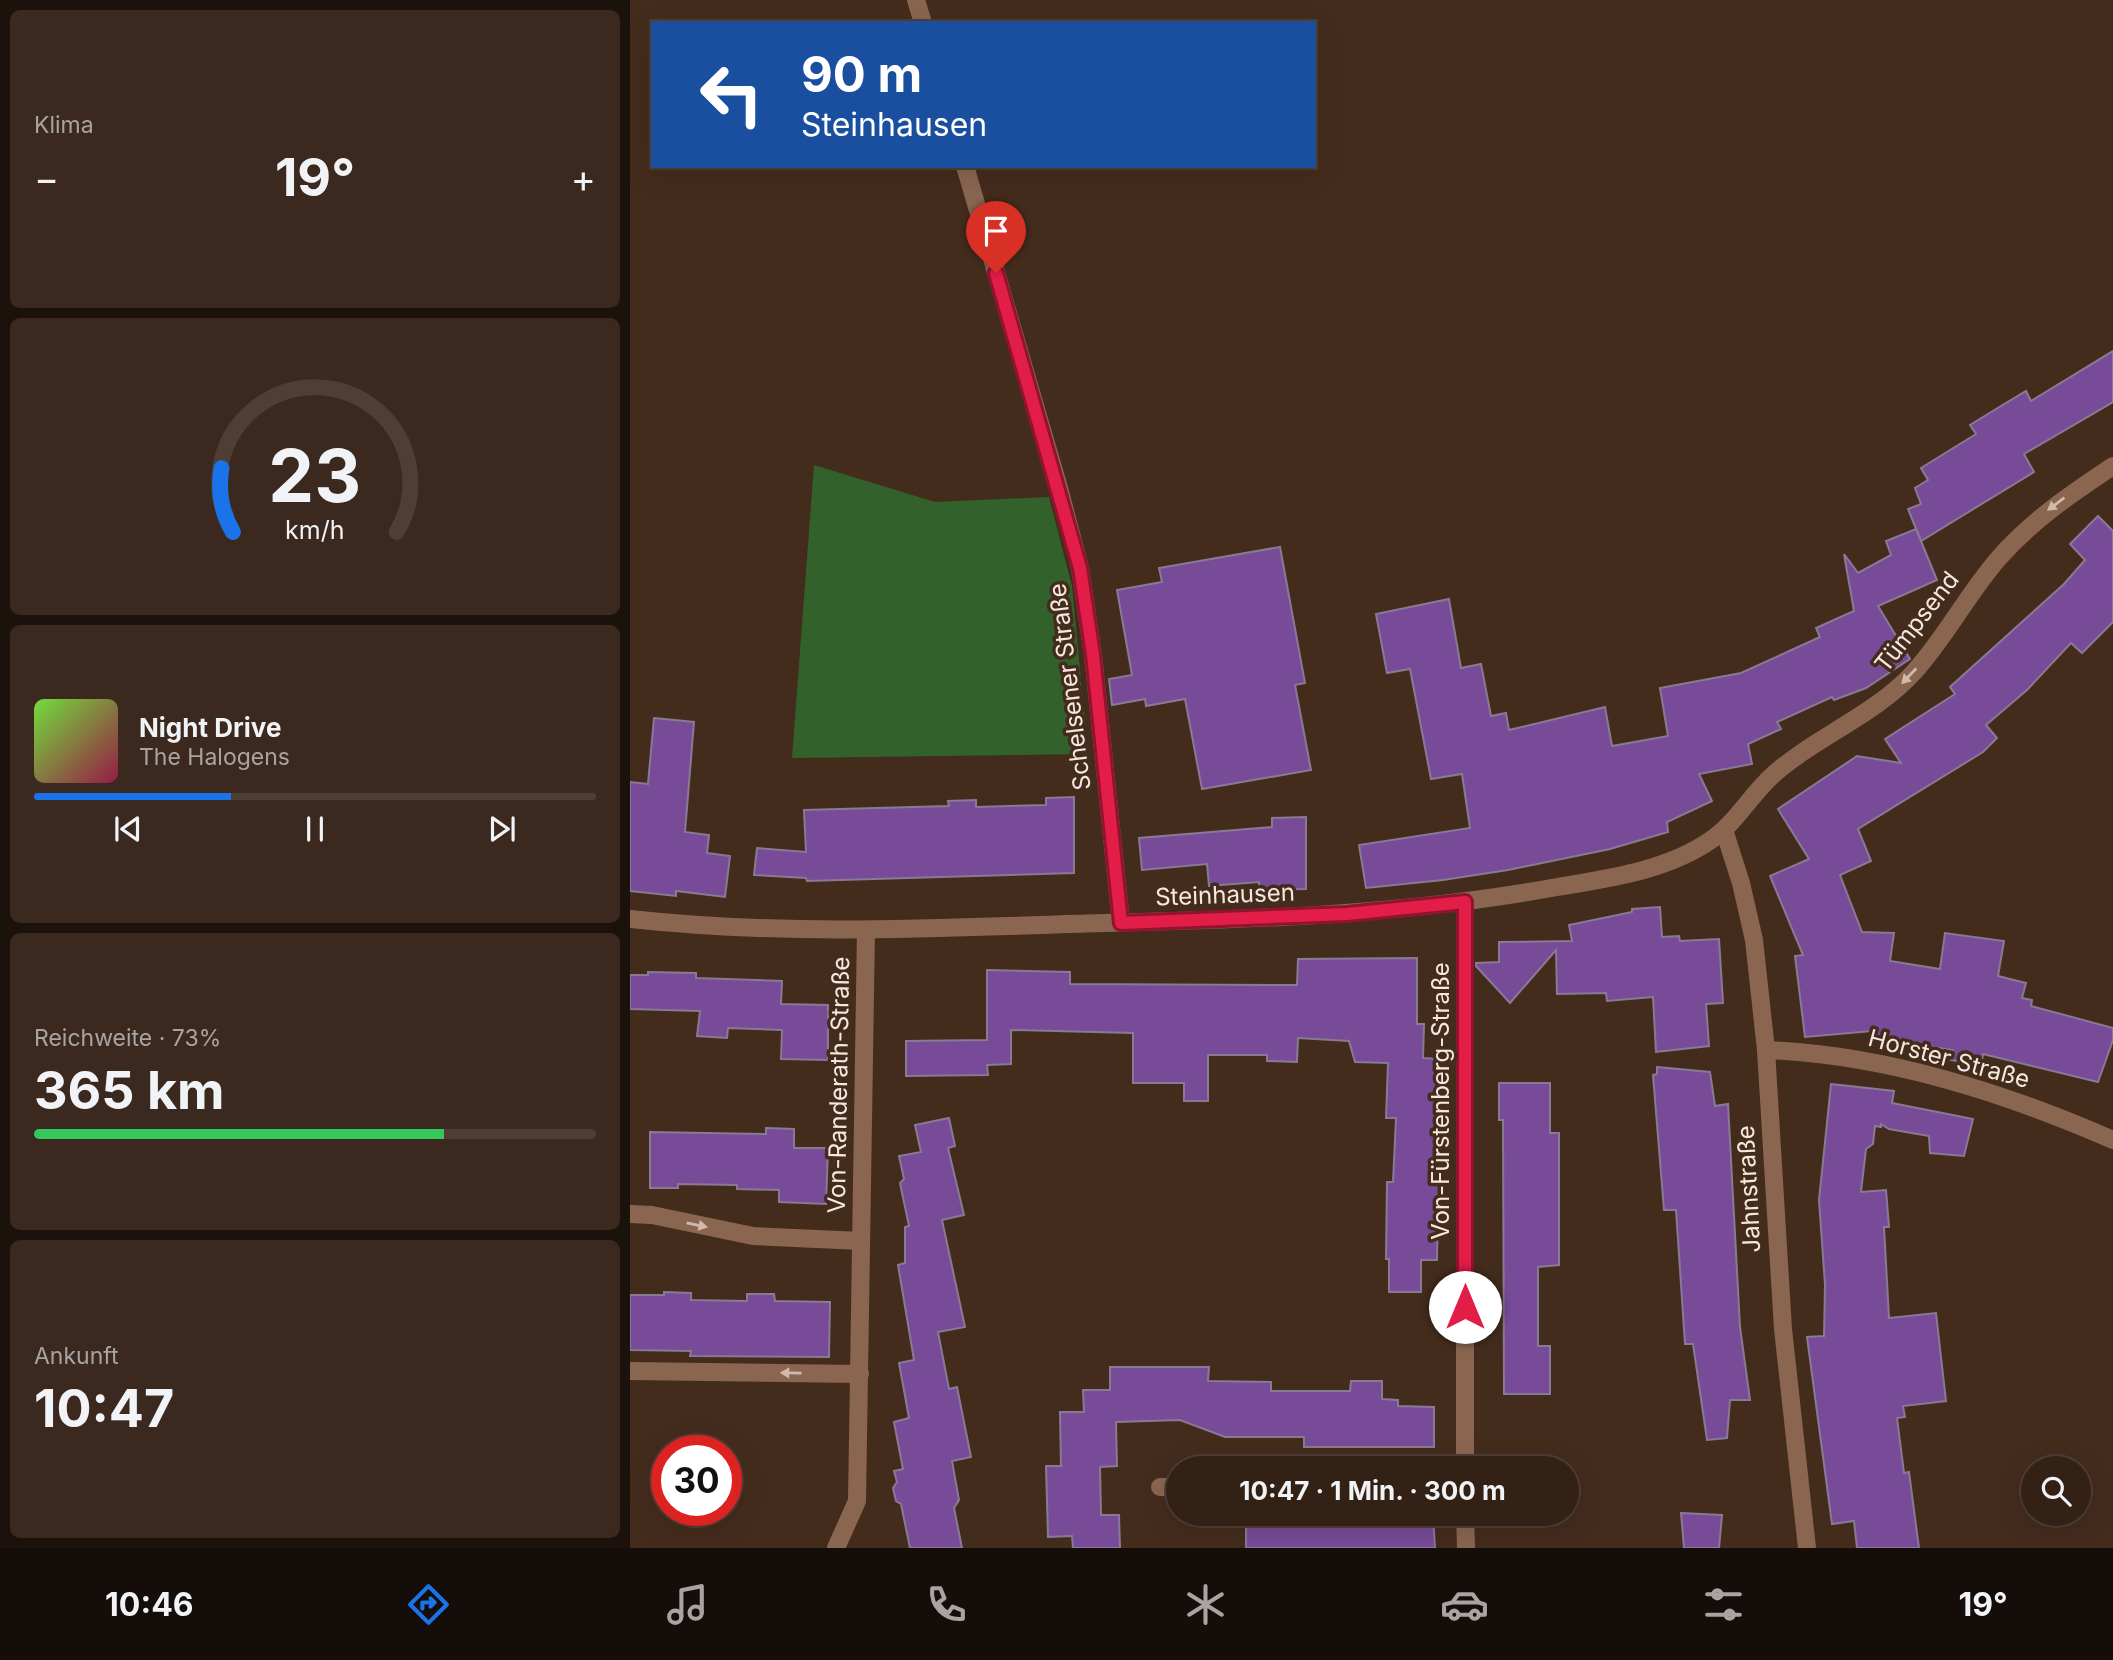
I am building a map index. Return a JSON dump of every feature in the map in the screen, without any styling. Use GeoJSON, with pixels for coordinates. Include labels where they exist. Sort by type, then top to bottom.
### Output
{"type":"FeatureCollection","features":[{"type":"Feature","properties":{"kind":"street"},"geometry":{"type":"LineString","coordinates":[[916,0],[922,21]]}},
{"type":"Feature","properties":{"kind":"street","name":"Schelsener Straße"},"geometry":{"type":"LineString","coordinates":[[966,168],[1056,474],[1080,568],[1093,655],[1121,923]]}},
{"type":"Feature","properties":{"kind":"street","name":"Tümpsend"},"geometry":{"type":"LineString","coordinates":[[1724,830],[1774,774],[1899,687],[1920,664],[1979,584],[2019,536],[2064,499],[2113,466]]}},
{"type":"Feature","properties":{"kind":"street","name":"Steinhausen"},"geometry":{"type":"LineString","coordinates":[[630,919],[705,925],[866,930],[1347,914],[1465,902],[1635,872],[1690,853],[1724,830]]}},
{"type":"Feature","properties":{"kind":"street","name":"Jahnstraße"},"geometry":{"type":"LineString","coordinates":[[1724,830],[1751,921],[1766,1050],[1781,1305],[1807,1548]]}},
{"type":"Feature","properties":{"kind":"street","name":"Von-Fürstenberg-Straße"},"geometry":{"type":"LineString","coordinates":[[1465,902],[1465,1456]]}},
{"type":"Feature","properties":{"kind":"street","name":"Von-Randerath-Straße"},"geometry":{"type":"LineString","coordinates":[[836,1548],[857,1501],[866,930]]}},
{"type":"Feature","properties":{"kind":"street","name":"Horster Straße"},"geometry":{"type":"LineString","coordinates":[[1766,1050],[1833,1054],[1939,1078],[2053,1114],[2113,1140]]}},
{"type":"Feature","properties":{"kind":"street","name":"Von-Randerath-Straße"},"geometry":{"type":"LineString","coordinates":[[630,1214],[652,1215],[753,1236],[861,1241]]}},
{"type":"Feature","properties":{"kind":"street"},"geometry":{"type":"LineString","coordinates":[[630,1371],[860,1374]]}},
{"type":"Feature","properties":{"kind":"street"},"geometry":{"type":"LineString","coordinates":[[1465,1526],[1465,1548]]}},
{"type":"Feature","properties":{"kind":"green space"},"geometry":{"type":"Polygon","coordinates":[[[814,465],[935,502],[1049,497],[1072,586],[1088,754],[792,758],[814,465]]]}},
{"type":"Feature","properties":{"kind":"building"},"geometry":{"type":"Polygon","coordinates":[[[2113,351],[2113,402],[2024,454],[2034,472],[1921,541],[1908,509],[1921,504],[1915,488],[1928,480],[1921,468],[1976,434],[1970,425],[1996,409],[2026,391],[2031,401],[2113,351]]]}},
{"type":"Feature","properties":{"kind":"building"},"geometry":{"type":"Polygon","coordinates":[[[2098,516],[2113,531],[2113,622],[2082,653],[2071,643],[2027,690],[1986,725],[1997,738],[1983,752],[1858,829],[1871,861],[1840,875],[1862,932],[1894,933],[1890,961],[1940,969],[1945,933],[2004,941],[1998,976],[2026,983],[2022,998],[2032,1000],[2031,1006],[2113,1028],[2113,1040],[2098,1082],[1983,1054],[1981,1066],[1951,1060],[1953,1050],[1871,1038],[1872,1031],[1805,1037],[1795,956],[1803,955],[1770,876],[1809,859],[1778,809],[1857,756],[1901,763],[1885,739],[1955,694],[1950,687],[2064,584],[2085,560],[2070,544],[2098,516]]]}},
{"type":"Feature","properties":{"kind":"building"},"geometry":{"type":"Polygon","coordinates":[[[1916,529],[1937,580],[1878,606],[1910,659],[1866,688],[1834,700],[1832,697],[1777,722],[1781,729],[1748,744],[1752,764],[1699,774],[1712,801],[1667,822],[1668,832],[1610,849],[1508,870],[1366,888],[1359,845],[1470,828],[1462,774],[1431,779],[1410,669],[1387,673],[1376,614],[1449,599],[1461,668],[1481,664],[1491,716],[1506,713],[1509,730],[1605,707],[1612,746],[1668,736],[1660,688],[1741,673],[1820,637],[1816,628],[1854,611],[1844,554],[1858,573],[1891,555],[1886,541],[1916,529]]]}},
{"type":"Feature","properties":{"kind":"building"},"geometry":{"type":"Polygon","coordinates":[[[1280,547],[1305,683],[1295,685],[1311,770],[1202,789],[1185,699],[1146,706],[1145,699],[1112,705],[1109,679],[1132,675],[1117,590],[1162,582],[1159,568],[1280,547]]]}},
{"type":"Feature","properties":{"kind":"building"},"geometry":{"type":"Polygon","coordinates":[[[654,718],[694,722],[685,832],[709,835],[707,853],[730,856],[725,897],[676,891],[676,896],[630,891],[630,782],[648,784],[654,718]]]}},
{"type":"Feature","properties":{"kind":"building"},"geometry":{"type":"Polygon","coordinates":[[[1074,797],[1074,873],[807,881],[806,878],[754,875],[757,848],[806,852],[804,810],[949,806],[948,801],[976,800],[976,807],[1046,805],[1046,798],[1074,797]]]}},
{"type":"Feature","properties":{"kind":"building"},"geometry":{"type":"Polygon","coordinates":[[[1306,817],[1306,889],[1259,890],[1259,882],[1209,886],[1207,864],[1142,870],[1139,838],[1272,827],[1272,818],[1306,817]]]}},
{"type":"Feature","properties":{"kind":"building"},"geometry":{"type":"Polygon","coordinates":[[[1660,907],[1662,937],[1679,936],[1680,941],[1719,939],[1723,1003],[1706,1004],[1709,1046],[1656,1052],[1653,997],[1607,1001],[1606,993],[1557,994],[1556,950],[1510,1003],[1476,966],[1476,963],[1499,962],[1499,942],[1572,941],[1569,925],[1632,912],[1632,909],[1660,907]]]}},
{"type":"Feature","properties":{"kind":"building"},"geometry":{"type":"Polygon","coordinates":[[[1417,958],[1417,1024],[1424,1024],[1423,1058],[1441,1059],[1437,1260],[1421,1260],[1421,1292],[1389,1292],[1389,1259],[1386,1259],[1387,1182],[1393,1182],[1396,1118],[1386,1118],[1388,1063],[1355,1062],[1349,1041],[1298,1038],[1297,1062],[1267,1061],[1267,1055],[1208,1055],[1208,1101],[1184,1101],[1184,1083],[1133,1083],[1133,1033],[1011,1030],[1011,1064],[987,1065],[988,1075],[906,1076],[906,1041],[987,1040],[987,970],[1070,972],[1070,984],[1297,985],[1298,959],[1417,958]]]}},
{"type":"Feature","properties":{"kind":"building"},"geometry":{"type":"Polygon","coordinates":[[[648,972],[696,973],[696,978],[782,981],[781,1004],[828,1005],[828,1060],[781,1059],[782,1030],[728,1028],[727,1038],[697,1036],[700,1011],[630,1009],[630,975],[648,975],[648,972]]]}},
{"type":"Feature","properties":{"kind":"building"},"geometry":{"type":"Polygon","coordinates":[[[1657,1067],[1710,1072],[1715,1106],[1728,1104],[1740,1327],[1750,1400],[1730,1400],[1727,1438],[1707,1440],[1693,1344],[1685,1344],[1676,1210],[1664,1210],[1653,1075],[1657,1074],[1657,1067]]]}},
{"type":"Feature","properties":{"kind":"building"},"geometry":{"type":"Polygon","coordinates":[[[1499,1083],[1550,1083],[1550,1133],[1559,1133],[1559,1265],[1538,1267],[1538,1346],[1550,1346],[1550,1394],[1504,1394],[1503,1120],[1499,1120],[1499,1083]]]}},
{"type":"Feature","properties":{"kind":"building"},"geometry":{"type":"Polygon","coordinates":[[[1831,1084],[1894,1091],[1892,1103],[1973,1119],[1964,1156],[1930,1153],[1929,1136],[1889,1129],[1881,1124],[1881,1127],[1875,1126],[1873,1144],[1866,1149],[1861,1192],[1886,1190],[1889,1227],[1884,1227],[1889,1318],[1936,1313],[1946,1401],[1903,1406],[1905,1417],[1897,1418],[1904,1473],[1909,1472],[1919,1548],[1857,1548],[1854,1521],[1832,1524],[1807,1337],[1824,1336],[1825,1285],[1819,1200],[1831,1084]]]}},
{"type":"Feature","properties":{"kind":"building"},"geometry":{"type":"Polygon","coordinates":[[[949,1118],[955,1146],[948,1148],[964,1215],[942,1220],[965,1327],[938,1332],[949,1389],[957,1387],[971,1457],[952,1461],[959,1500],[954,1508],[962,1548],[910,1548],[901,1504],[896,1501],[893,1488],[897,1482],[894,1471],[903,1469],[894,1422],[909,1418],[899,1363],[914,1360],[898,1265],[905,1263],[905,1227],[909,1226],[900,1183],[904,1179],[899,1156],[921,1152],[915,1125],[949,1118]]]}},
{"type":"Feature","properties":{"kind":"building"},"geometry":{"type":"Polygon","coordinates":[[[766,1128],[794,1129],[794,1148],[828,1148],[826,1204],[779,1202],[779,1190],[737,1189],[737,1185],[678,1184],[678,1188],[650,1188],[650,1132],[766,1134],[766,1128]]]}},
{"type":"Feature","properties":{"kind":"building"},"geometry":{"type":"Polygon","coordinates":[[[664,1292],[691,1293],[691,1300],[747,1301],[747,1294],[774,1294],[775,1301],[830,1302],[829,1357],[690,1356],[691,1351],[630,1350],[630,1295],[664,1295],[664,1292]]]}},
{"type":"Feature","properties":{"kind":"building"},"geometry":{"type":"Polygon","coordinates":[[[1110,1367],[1209,1367],[1208,1381],[1271,1382],[1271,1391],[1350,1391],[1351,1381],[1382,1381],[1382,1399],[1398,1400],[1398,1406],[1434,1407],[1434,1447],[1304,1447],[1304,1437],[1225,1437],[1180,1420],[1116,1422],[1117,1466],[1100,1467],[1101,1515],[1119,1515],[1120,1548],[1073,1548],[1072,1536],[1048,1537],[1046,1466],[1061,1466],[1060,1412],[1084,1412],[1083,1390],[1110,1390],[1110,1367]]]}},
{"type":"Feature","properties":{"kind":"building"},"geometry":{"type":"Polygon","coordinates":[[[1681,1513],[1722,1515],[1719,1548],[1684,1548],[1681,1513]]]}},
{"type":"Feature","properties":{"kind":"building"},"geometry":{"type":"Polygon","coordinates":[[[1434,1526],[1435,1548],[1246,1548],[1246,1527],[1434,1526]]]}},
{"type":"Feature","properties":{"kind":"route"},"geometry":{"type":"LineString","coordinates":[[996,273],[1080,568],[1093,655],[1121,923],[1347,914],[1465,902],[1465,1307]]}}]}
